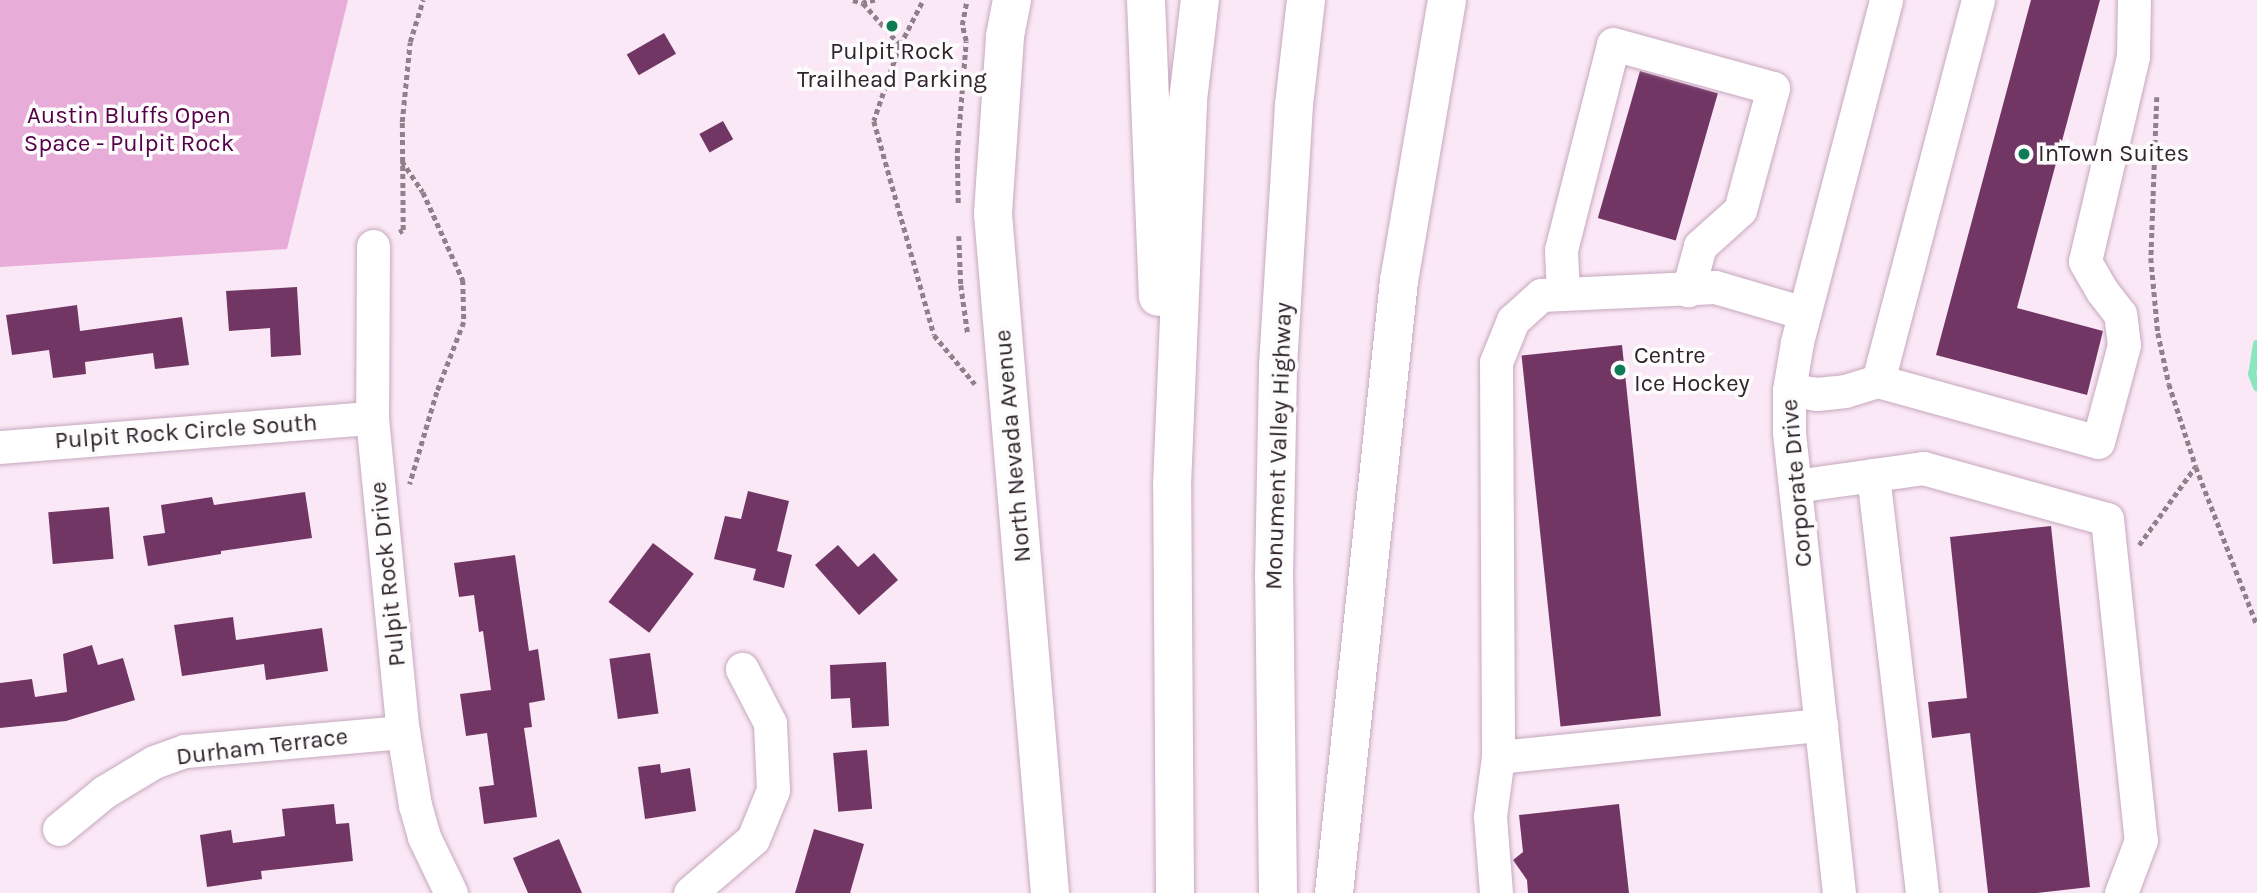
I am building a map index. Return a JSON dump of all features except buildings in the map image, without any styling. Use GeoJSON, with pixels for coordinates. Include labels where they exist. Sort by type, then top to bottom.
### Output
{"type":"FeatureCollection","features":[{"type":"Feature","properties":{"kind":"main road","name":"North Nevada Avenue"},"geometry":{"type":"LineString","coordinates":[[1012,0],[1005,37],[993,214],[1050,893]]}},
{"type":"Feature","properties":{"kind":"main road"},"geometry":{"type":"LineString","coordinates":[[1146,0],[1172,592]]}},
{"type":"Feature","properties":{"kind":"main road"},"geometry":{"type":"LineString","coordinates":[[1175,893],[1172,486],[1188,100],[1200,0]]}},
{"type":"Feature","properties":{"kind":"main road","name":"Monument Valley Highway"},"geometry":{"type":"LineString","coordinates":[[1278,893],[1274,577],[1278,366],[1294,105],[1306,0]]}},
{"type":"Feature","properties":{"kind":"main road"},"geometry":{"type":"LineString","coordinates":[[1334,893],[1399,281],[1447,0]]}},
{"type":"Feature","properties":{"kind":"street","name":"Corporate Drive"},"geometry":{"type":"LineString","coordinates":[[1839,893],[1789,432],[1789,390],[1804,313],[1886,0]]}},
{"type":"Feature","properties":{"kind":"street"},"geometry":{"type":"LineString","coordinates":[[1878,382],[1978,0]]}},
{"type":"Feature","properties":{"kind":"street"},"geometry":{"type":"LineString","coordinates":[[1789,390],[1817,394],[1845,391],[1878,382],[2098,442],[2124,345],[2120,314],[2102,292],[2085,261],[2133,57],[2134,0]]}},
{"type":"Feature","properties":{"kind":"street"},"geometry":{"type":"LineString","coordinates":[[1563,294],[1561,250],[1613,44],[1773,88],[1740,210],[1700,246],[1688,290]]}},
{"type":"Feature","properties":{"kind":"street","name":"Pulpit Rock Drive"},"geometry":{"type":"LineString","coordinates":[[373,246],[372,418],[403,732],[415,805],[424,837],[451,893]]}},
{"type":"Feature","properties":{"kind":"street"},"geometry":{"type":"LineString","coordinates":[[1496,893],[1490,816],[1499,757],[1496,362],[1513,320],[1541,295],[1715,287],[1804,313]]}},
{"type":"Feature","properties":{"kind":"street","name":"Pulpit Rock Circle South"},"geometry":{"type":"LineString","coordinates":[[0,447],[372,418]]}},
{"type":"Feature","properties":{"kind":"street"},"geometry":{"type":"LineString","coordinates":[[1795,486],[1923,467],[2107,519],[2141,840],[2121,893]]}},
{"type":"Feature","properties":{"kind":"street"},"geometry":{"type":"LineString","coordinates":[[1873,475],[1922,893]]}},
{"type":"Feature","properties":{"kind":"street"},"geometry":{"type":"LineString","coordinates":[[691,893],[752,839],[773,790],[770,723],[742,669]]}},
{"type":"Feature","properties":{"kind":"street"},"geometry":{"type":"LineString","coordinates":[[1499,757],[1821,725]]}},
{"type":"Feature","properties":{"kind":"street","name":"Durham Terrace"},"geometry":{"type":"LineString","coordinates":[[60,829],[104,792],[154,762],[185,751],[403,732]]}},
{"type":"Feature","properties":{"kind":"path"},"geometry":{"type":"LineString","coordinates":[[373,246],[403,230],[402,122],[410,42],[424,0]]}},
{"type":"Feature","properties":{"kind":"path"},"geometry":{"type":"LineString","coordinates":[[853,0],[863,3],[875,0]]}},
{"type":"Feature","properties":{"kind":"path"},"geometry":{"type":"LineString","coordinates":[[923,0],[900,45],[874,121],[934,335],[975,385]]}},
{"type":"Feature","properties":{"kind":"path"},"geometry":{"type":"LineString","coordinates":[[863,3],[900,45]]}},
{"type":"Feature","properties":{"kind":"path"},"geometry":{"type":"LineString","coordinates":[[2157,91],[2152,290],[2169,384],[2196,467],[2257,625]]}},
{"type":"Feature","properties":{"kind":"path"},"geometry":{"type":"LineString","coordinates":[[402,161],[423,192],[463,280],[464,322],[438,392],[408,489]]}},
{"type":"Feature","properties":{"kind":"path"},"geometry":{"type":"LineString","coordinates":[[2113,578],[2196,467]]}},
{"type":"Feature","properties":{"kind":"green space","name":"Austin Bluffs Open Space - Pulpit Rock"},"geometry":{"type":"Polygon","coordinates":[[[0,0],[348,0],[287,249],[0,267],[0,0]]]}},
{"type":"Feature","properties":{"kind":"waterway"},"geometry":{"type":"LineString","coordinates":[[2257,344],[2252,374],[2257,387]]}},
{"type":"Feature","properties":{"kind":"place","name":"Pulpit Rock Trailhead Parking"},"geometry":{"type":"Point","coordinates":[892,26]}},
{"type":"Feature","properties":{"kind":"place","name":"InTown Suites"},"geometry":{"type":"Point","coordinates":[2024,154]}},
{"type":"Feature","properties":{"kind":"place","name":"Centre Ice Hockey"},"geometry":{"type":"Point","coordinates":[1620,370]}}]}
